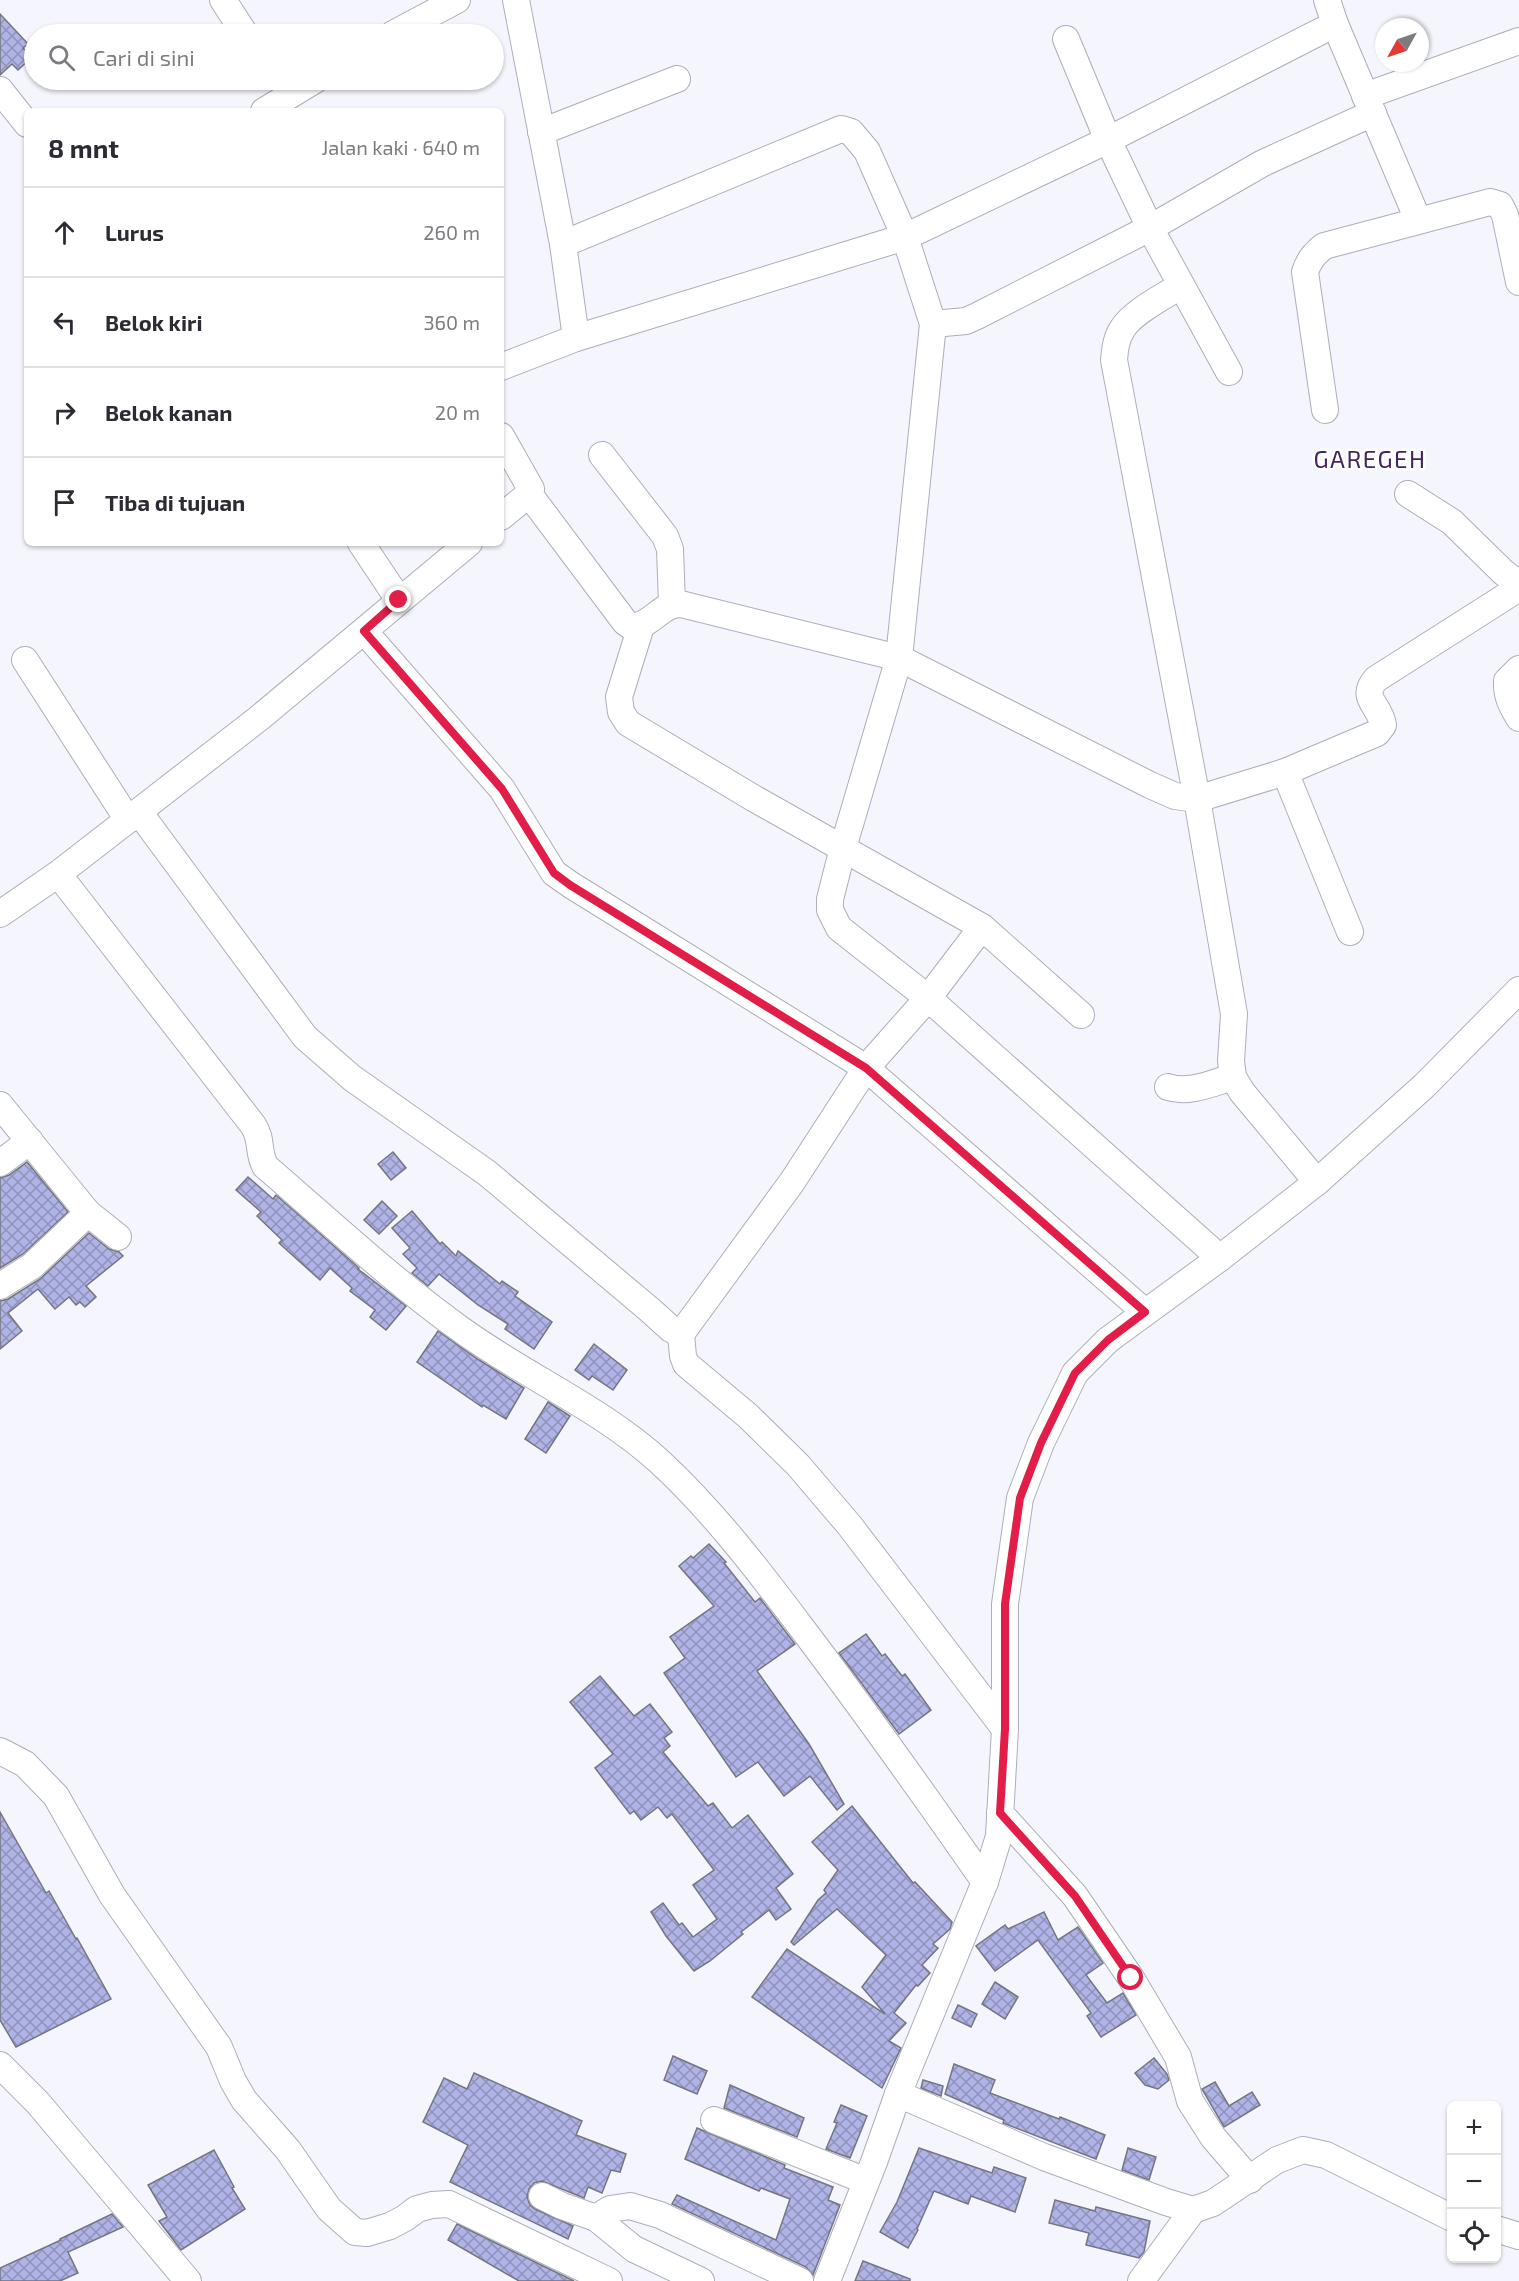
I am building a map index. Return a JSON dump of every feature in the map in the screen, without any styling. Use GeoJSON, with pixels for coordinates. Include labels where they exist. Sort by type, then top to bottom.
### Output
{"type":"FeatureCollection","features":[{"type":"Feature","properties":{"kind":"street"},"geometry":{"type":"LineString","coordinates":[[223,0],[239,24]]}},
{"type":"Feature","properties":{"kind":"street"},"geometry":{"type":"LineString","coordinates":[[412,24],[458,0]]}},
{"type":"Feature","properties":{"kind":"street"},"geometry":{"type":"LineString","coordinates":[[516,0],[563,244],[576,338]]}},
{"type":"Feature","properties":{"kind":"street"},"geometry":{"type":"LineString","coordinates":[[504,366],[576,338],[905,237],[1108,140],[1331,12],[1418,220]]}},
{"type":"Feature","properties":{"kind":"street"},"geometry":{"type":"LineString","coordinates":[[1066,39],[1108,140],[1149,228],[1229,372]]}},
{"type":"Feature","properties":{"kind":"street"},"geometry":{"type":"LineString","coordinates":[[933,324],[954,323],[971,318],[1149,228],[1369,105],[1519,41]]}},
{"type":"Feature","properties":{"kind":"street"},"geometry":{"type":"LineString","coordinates":[[541,132],[677,79]]}},
{"type":"Feature","properties":{"kind":"street"},"geometry":{"type":"LineString","coordinates":[[0,90],[24,120]]}},
{"type":"Feature","properties":{"kind":"street"},"geometry":{"type":"LineString","coordinates":[[274,96],[289,90]]}},
{"type":"Feature","properties":{"kind":"street"},"geometry":{"type":"LineString","coordinates":[[563,244],[841,129],[851,132],[867,151],[905,237],[933,324],[899,658],[830,899],[833,920],[839,928],[928,998],[1220,1258]]}},
{"type":"Feature","properties":{"kind":"street"},"geometry":{"type":"LineString","coordinates":[[1325,410],[1305,272],[1308,262],[1324,246],[1490,202],[1500,205],[1506,215],[1519,282]]}},
{"type":"Feature","properties":{"kind":"street"},"geometry":{"type":"LineString","coordinates":[[1180,286],[1123,327],[1116,343],[1114,360],[1197,799],[1234,1014],[1231,1061],[1233,1077],[1242,1092],[1317,1182]]}},
{"type":"Feature","properties":{"kind":"street"},"geometry":{"type":"LineString","coordinates":[[504,441],[531,489],[529,494],[504,515]]}},
{"type":"Feature","properties":{"kind":"street"},"geometry":{"type":"LineString","coordinates":[[602,455],[665,537],[670,549],[672,604]]}},
{"type":"Feature","properties":{"kind":"street"},"geometry":{"type":"LineString","coordinates":[[529,494],[625,622],[632,627],[642,626]]}},
{"type":"Feature","properties":{"kind":"street"},"geometry":{"type":"LineString","coordinates":[[1081,1015],[982,927],[628,723],[621,712],[619,697],[642,626],[664,607],[681,604],[899,658],[1159,789],[1175,796],[1197,799],[1285,772],[1377,733],[1383,725],[1382,715],[1369,696],[1369,687],[1376,679],[1519,586],[1452,522],[1408,494]]}},
{"type":"Feature","properties":{"kind":"street"},"geometry":{"type":"LineString","coordinates":[[363,546],[399,600]]}},
{"type":"Feature","properties":{"kind":"street"},"geometry":{"type":"LineString","coordinates":[[0,914],[58,874],[258,719],[465,546]]}},
{"type":"Feature","properties":{"kind":"street"},"geometry":{"type":"LineString","coordinates":[[364,631],[502,789],[554,873],[866,1068],[1145,1312]]}},
{"type":"Feature","properties":{"kind":"street"},"geometry":{"type":"LineString","coordinates":[[25,660],[133,816],[305,1037],[352,1078],[487,1173],[671,1329],[681,1334]]}},
{"type":"Feature","properties":{"kind":"street"},"geometry":{"type":"LineString","coordinates":[[1519,669],[1507,681],[1507,690],[1510,703],[1519,718]]}},
{"type":"Feature","properties":{"kind":"street"},"geometry":{"type":"LineString","coordinates":[[1285,772],[1350,933]]}},
{"type":"Feature","properties":{"kind":"street"},"geometry":{"type":"LineString","coordinates":[[58,874],[254,1125],[260,1135],[260,1154],[265,1166],[407,1289],[465,1332],[606,1420],[659,1461],[690,1492],[759,1572],[827,1661],[894,1750],[985,1882]]}},
{"type":"Feature","properties":{"kind":"street"},"geometry":{"type":"LineString","coordinates":[[982,927],[928,998],[866,1068],[792,1182],[681,1334],[686,1364],[748,1416],[798,1464],[850,1526],[1005,1729]]}},
{"type":"Feature","properties":{"kind":"street"},"geometry":{"type":"LineString","coordinates":[[827,2281],[898,2094],[985,1882],[999,1836],[1005,1729],[1005,1604],[1020,1498],[1041,1443],[1075,1373],[1108,1340],[1220,1258],[1317,1182],[1425,1086],[1519,990]]}},
{"type":"Feature","properties":{"kind":"street"},"geometry":{"type":"LineString","coordinates":[[1168,1086],[1179,1090],[1190,1089],[1233,1077]]}},
{"type":"Feature","properties":{"kind":"street"},"geometry":{"type":"LineString","coordinates":[[0,1105],[88,1213],[118,1237]]}},
{"type":"Feature","properties":{"kind":"street"},"geometry":{"type":"LineString","coordinates":[[0,1163],[30,1141]]}},
{"type":"Feature","properties":{"kind":"street"},"geometry":{"type":"LineString","coordinates":[[0,1286],[32,1266],[88,1213]]}},
{"type":"Feature","properties":{"kind":"street"},"geometry":{"type":"LineString","coordinates":[[0,1751],[25,1764],[56,1796],[112,1895],[187,2005],[219,2047],[232,2081],[244,2100],[288,2150],[329,2209],[355,2232],[367,2233],[381,2230],[405,2218],[417,2208],[449,2204],[609,2281]]}},
{"type":"Feature","properties":{"kind":"street"},"geometry":{"type":"LineString","coordinates":[[1000,1813],[1075,1896],[1178,2057],[1190,2101],[1213,2137],[1250,2180]]}},
{"type":"Feature","properties":{"kind":"street"},"geometry":{"type":"LineString","coordinates":[[0,2065],[38,2103],[188,2281]]}},
{"type":"Feature","properties":{"kind":"street"},"geometry":{"type":"LineString","coordinates":[[898,2094],[1044,2157],[1193,2210],[1213,2204],[1277,2160],[1303,2150],[1326,2155],[1447,2216]]}},
{"type":"Feature","properties":{"kind":"street"},"geometry":{"type":"LineString","coordinates":[[714,2120],[866,2181]]}},
{"type":"Feature","properties":{"kind":"street"},"geometry":{"type":"LineString","coordinates":[[542,2196],[596,2218],[634,2249],[701,2281]]}},
{"type":"Feature","properties":{"kind":"street"},"geometry":{"type":"LineString","coordinates":[[596,2218],[610,2209],[630,2206],[660,2215],[800,2281]]}},
{"type":"Feature","properties":{"kind":"street"},"geometry":{"type":"LineString","coordinates":[[1141,2281],[1161,2271],[1193,2210]]}},
{"type":"Feature","properties":{"kind":"street"},"geometry":{"type":"LineString","coordinates":[[1501,2230],[1519,2236]]}},
{"type":"Feature","properties":{"kind":"building"},"geometry":{"type":"Polygon","coordinates":[[[0,14],[24,40],[24,64],[18,70],[12,64],[0,75],[0,14]]]}},
{"type":"Feature","properties":{"kind":"building"},"geometry":{"type":"Polygon","coordinates":[[[393,1152],[406,1168],[391,1180],[378,1164],[393,1152]]]}},
{"type":"Feature","properties":{"kind":"building"},"geometry":{"type":"Polygon","coordinates":[[[27,1162],[68,1212],[23,1254],[0,1268],[0,1178],[9,1175],[27,1162]]]}},
{"type":"Feature","properties":{"kind":"building"},"geometry":{"type":"Polygon","coordinates":[[[248,1177],[273,1199],[276,1195],[358,1269],[406,1306],[386,1330],[370,1317],[375,1310],[350,1291],[352,1288],[330,1268],[320,1280],[279,1243],[282,1240],[257,1216],[261,1212],[236,1190],[248,1177]]]}},
{"type":"Feature","properties":{"kind":"building"},"geometry":{"type":"Polygon","coordinates":[[[382,1201],[397,1216],[379,1234],[364,1220],[382,1201]]]}},
{"type":"Feature","properties":{"kind":"building"},"geometry":{"type":"Polygon","coordinates":[[[412,1211],[440,1244],[442,1242],[456,1256],[458,1251],[500,1284],[502,1281],[518,1292],[515,1296],[552,1322],[534,1349],[505,1329],[508,1324],[478,1305],[439,1274],[428,1286],[412,1273],[417,1268],[403,1254],[410,1248],[392,1228],[412,1211]]]}},
{"type":"Feature","properties":{"kind":"building"},"geometry":{"type":"Polygon","coordinates":[[[89,1233],[109,1249],[123,1256],[86,1286],[96,1297],[85,1307],[80,1302],[76,1305],[69,1297],[55,1309],[38,1289],[8,1313],[22,1331],[0,1349],[0,1301],[8,1299],[40,1279],[89,1233]]]}},
{"type":"Feature","properties":{"kind":"building"},"geometry":{"type":"Polygon","coordinates":[[[438,1331],[524,1388],[506,1419],[483,1405],[482,1407],[417,1362],[438,1331]]]}},
{"type":"Feature","properties":{"kind":"building"},"geometry":{"type":"Polygon","coordinates":[[[594,1344],[627,1370],[613,1390],[592,1376],[589,1380],[575,1370],[594,1344]]]}},
{"type":"Feature","properties":{"kind":"building"},"geometry":{"type":"Polygon","coordinates":[[[548,1402],[570,1416],[546,1453],[525,1439],[548,1402]]]}},
{"type":"Feature","properties":{"kind":"building"},"geometry":{"type":"Polygon","coordinates":[[[709,1544],[726,1562],[724,1563],[755,1602],[760,1598],[795,1644],[757,1671],[809,1744],[844,1804],[837,1810],[810,1776],[784,1796],[758,1762],[736,1777],[664,1673],[685,1658],[670,1637],[714,1606],[679,1566],[691,1556],[693,1558],[709,1544]]]}},
{"type":"Feature","properties":{"kind":"building"},"geometry":{"type":"Polygon","coordinates":[[[866,1634],[882,1656],[885,1654],[902,1676],[905,1674],[931,1710],[899,1734],[839,1653],[866,1634]]]}},
{"type":"Feature","properties":{"kind":"building"},"geometry":{"type":"Polygon","coordinates":[[[600,1676],[634,1716],[650,1704],[672,1732],[664,1738],[670,1746],[663,1752],[708,1806],[713,1803],[732,1828],[748,1815],[793,1874],[776,1888],[791,1909],[776,1920],[769,1910],[710,1961],[694,1971],[666,1936],[651,1912],[663,1903],[679,1925],[682,1923],[693,1937],[717,1919],[693,1885],[714,1870],[672,1814],[667,1818],[658,1807],[641,1820],[634,1811],[630,1814],[595,1768],[613,1754],[570,1702],[600,1676]]]}},
{"type":"Feature","properties":{"kind":"building"},"geometry":{"type":"Polygon","coordinates":[[[852,1806],[913,1883],[915,1882],[952,1922],[950,1929],[933,1944],[938,1948],[922,1965],[930,1973],[918,1986],[916,1985],[894,2013],[906,2023],[889,2041],[901,2048],[882,2088],[752,1997],[787,1949],[885,2014],[862,1987],[886,1955],[837,1909],[794,1945],[791,1942],[818,1900],[826,1893],[824,1890],[838,1870],[812,1842],[852,1806]]]}},
{"type":"Feature","properties":{"kind":"building"},"geometry":{"type":"Polygon","coordinates":[[[0,1812],[46,1893],[49,1891],[77,1938],[111,1999],[16,2047],[0,2020],[0,1812]]]}},
{"type":"Feature","properties":{"kind":"building"},"geometry":{"type":"Polygon","coordinates":[[[1044,1912],[1058,1940],[1078,1927],[1103,1963],[1086,1975],[1107,2003],[1123,1993],[1136,2015],[1101,2037],[1087,2016],[1091,2013],[1038,1940],[995,1971],[976,1946],[1005,1925],[1008,1929],[1044,1912]]]}},
{"type":"Feature","properties":{"kind":"building"},"geometry":{"type":"Polygon","coordinates":[[[995,1982],[1018,1997],[1005,2019],[982,2004],[995,1982]]]}},
{"type":"Feature","properties":{"kind":"building"},"geometry":{"type":"Polygon","coordinates":[[[958,2005],[977,2014],[971,2027],[952,2018],[958,2005]]]}},
{"type":"Feature","properties":{"kind":"building"},"geometry":{"type":"Polygon","coordinates":[[[673,2056],[707,2071],[697,2094],[664,2080],[673,2056]]]}},
{"type":"Feature","properties":{"kind":"building"},"geometry":{"type":"Polygon","coordinates":[[[1154,2058],[1169,2080],[1158,2089],[1145,2085],[1135,2073],[1154,2058]]]}},
{"type":"Feature","properties":{"kind":"building"},"geometry":{"type":"Polygon","coordinates":[[[954,2064],[995,2080],[990,2093],[1105,2135],[1096,2159],[1003,2123],[1004,2120],[945,2094],[954,2064]]]}},
{"type":"Feature","properties":{"kind":"building"},"geometry":{"type":"Polygon","coordinates":[[[474,2073],[582,2121],[576,2135],[626,2154],[620,2172],[611,2170],[602,2193],[588,2187],[584,2198],[542,2181],[534,2183],[529,2189],[527,2197],[530,2205],[573,2226],[568,2239],[450,2182],[468,2145],[423,2122],[444,2078],[467,2089],[474,2073]]]}},
{"type":"Feature","properties":{"kind":"building"},"geometry":{"type":"Polygon","coordinates":[[[923,2080],[943,2086],[941,2096],[921,2088],[923,2080]]]}},
{"type":"Feature","properties":{"kind":"building"},"geometry":{"type":"Polygon","coordinates":[[[1215,2082],[1229,2106],[1252,2092],[1260,2105],[1224,2127],[1202,2089],[1215,2082]]]}},
{"type":"Feature","properties":{"kind":"building"},"geometry":{"type":"Polygon","coordinates":[[[730,2085],[804,2118],[797,2137],[724,2108],[730,2085]]]}},
{"type":"Feature","properties":{"kind":"building"},"geometry":{"type":"Polygon","coordinates":[[[841,2105],[867,2116],[850,2158],[826,2149],[837,2123],[834,2122],[841,2105]]]}},
{"type":"Feature","properties":{"kind":"building"},"geometry":{"type":"Polygon","coordinates":[[[697,2128],[785,2165],[784,2168],[833,2187],[828,2200],[840,2205],[813,2275],[806,2267],[672,2204],[677,2195],[776,2240],[790,2199],[761,2188],[759,2191],[685,2159],[697,2128]]]}},
{"type":"Feature","properties":{"kind":"building"},"geometry":{"type":"Polygon","coordinates":[[[919,2148],[992,2173],[994,2167],[1026,2178],[1015,2212],[971,2196],[968,2204],[934,2191],[908,2248],[880,2232],[897,2202],[919,2148]]]}},
{"type":"Feature","properties":{"kind":"building"},"geometry":{"type":"Polygon","coordinates":[[[1128,2148],[1156,2157],[1149,2180],[1122,2170],[1128,2148]]]}},
{"type":"Feature","properties":{"kind":"building"},"geometry":{"type":"Polygon","coordinates":[[[214,2150],[245,2209],[181,2250],[159,2221],[167,2217],[148,2185],[214,2150]]]}},
{"type":"Feature","properties":{"kind":"building"},"geometry":{"type":"Polygon","coordinates":[[[1055,2200],[1095,2211],[1096,2207],[1150,2221],[1144,2252],[1139,2258],[1086,2245],[1089,2233],[1049,2223],[1055,2200]]]}},
{"type":"Feature","properties":{"kind":"building"},"geometry":{"type":"Polygon","coordinates":[[[112,2214],[123,2227],[68,2252],[78,2273],[60,2281],[0,2281],[0,2268],[112,2214]]]}},
{"type":"Feature","properties":{"kind":"building"},"geometry":{"type":"Polygon","coordinates":[[[457,2224],[574,2281],[519,2281],[448,2240],[457,2224]]]}},
{"type":"Feature","properties":{"kind":"building"},"geometry":{"type":"Polygon","coordinates":[[[863,2261],[910,2279],[910,2281],[855,2281],[863,2261]]]}},
{"type":"Feature","properties":{"kind":"district","name":"GAREGEH"},"geometry":{"type":"Point","coordinates":[1370,458]}},
{"type":"Feature","properties":{"kind":"route"},"geometry":{"type":"LineString","coordinates":[[399,600],[364,631],[502,789],[554,873],[866,1068],[1145,1312],[1108,1340],[1075,1373],[1041,1443],[1020,1498],[1005,1604],[1005,1729],[1000,1813],[1075,1896],[1131,1978]]}}]}
